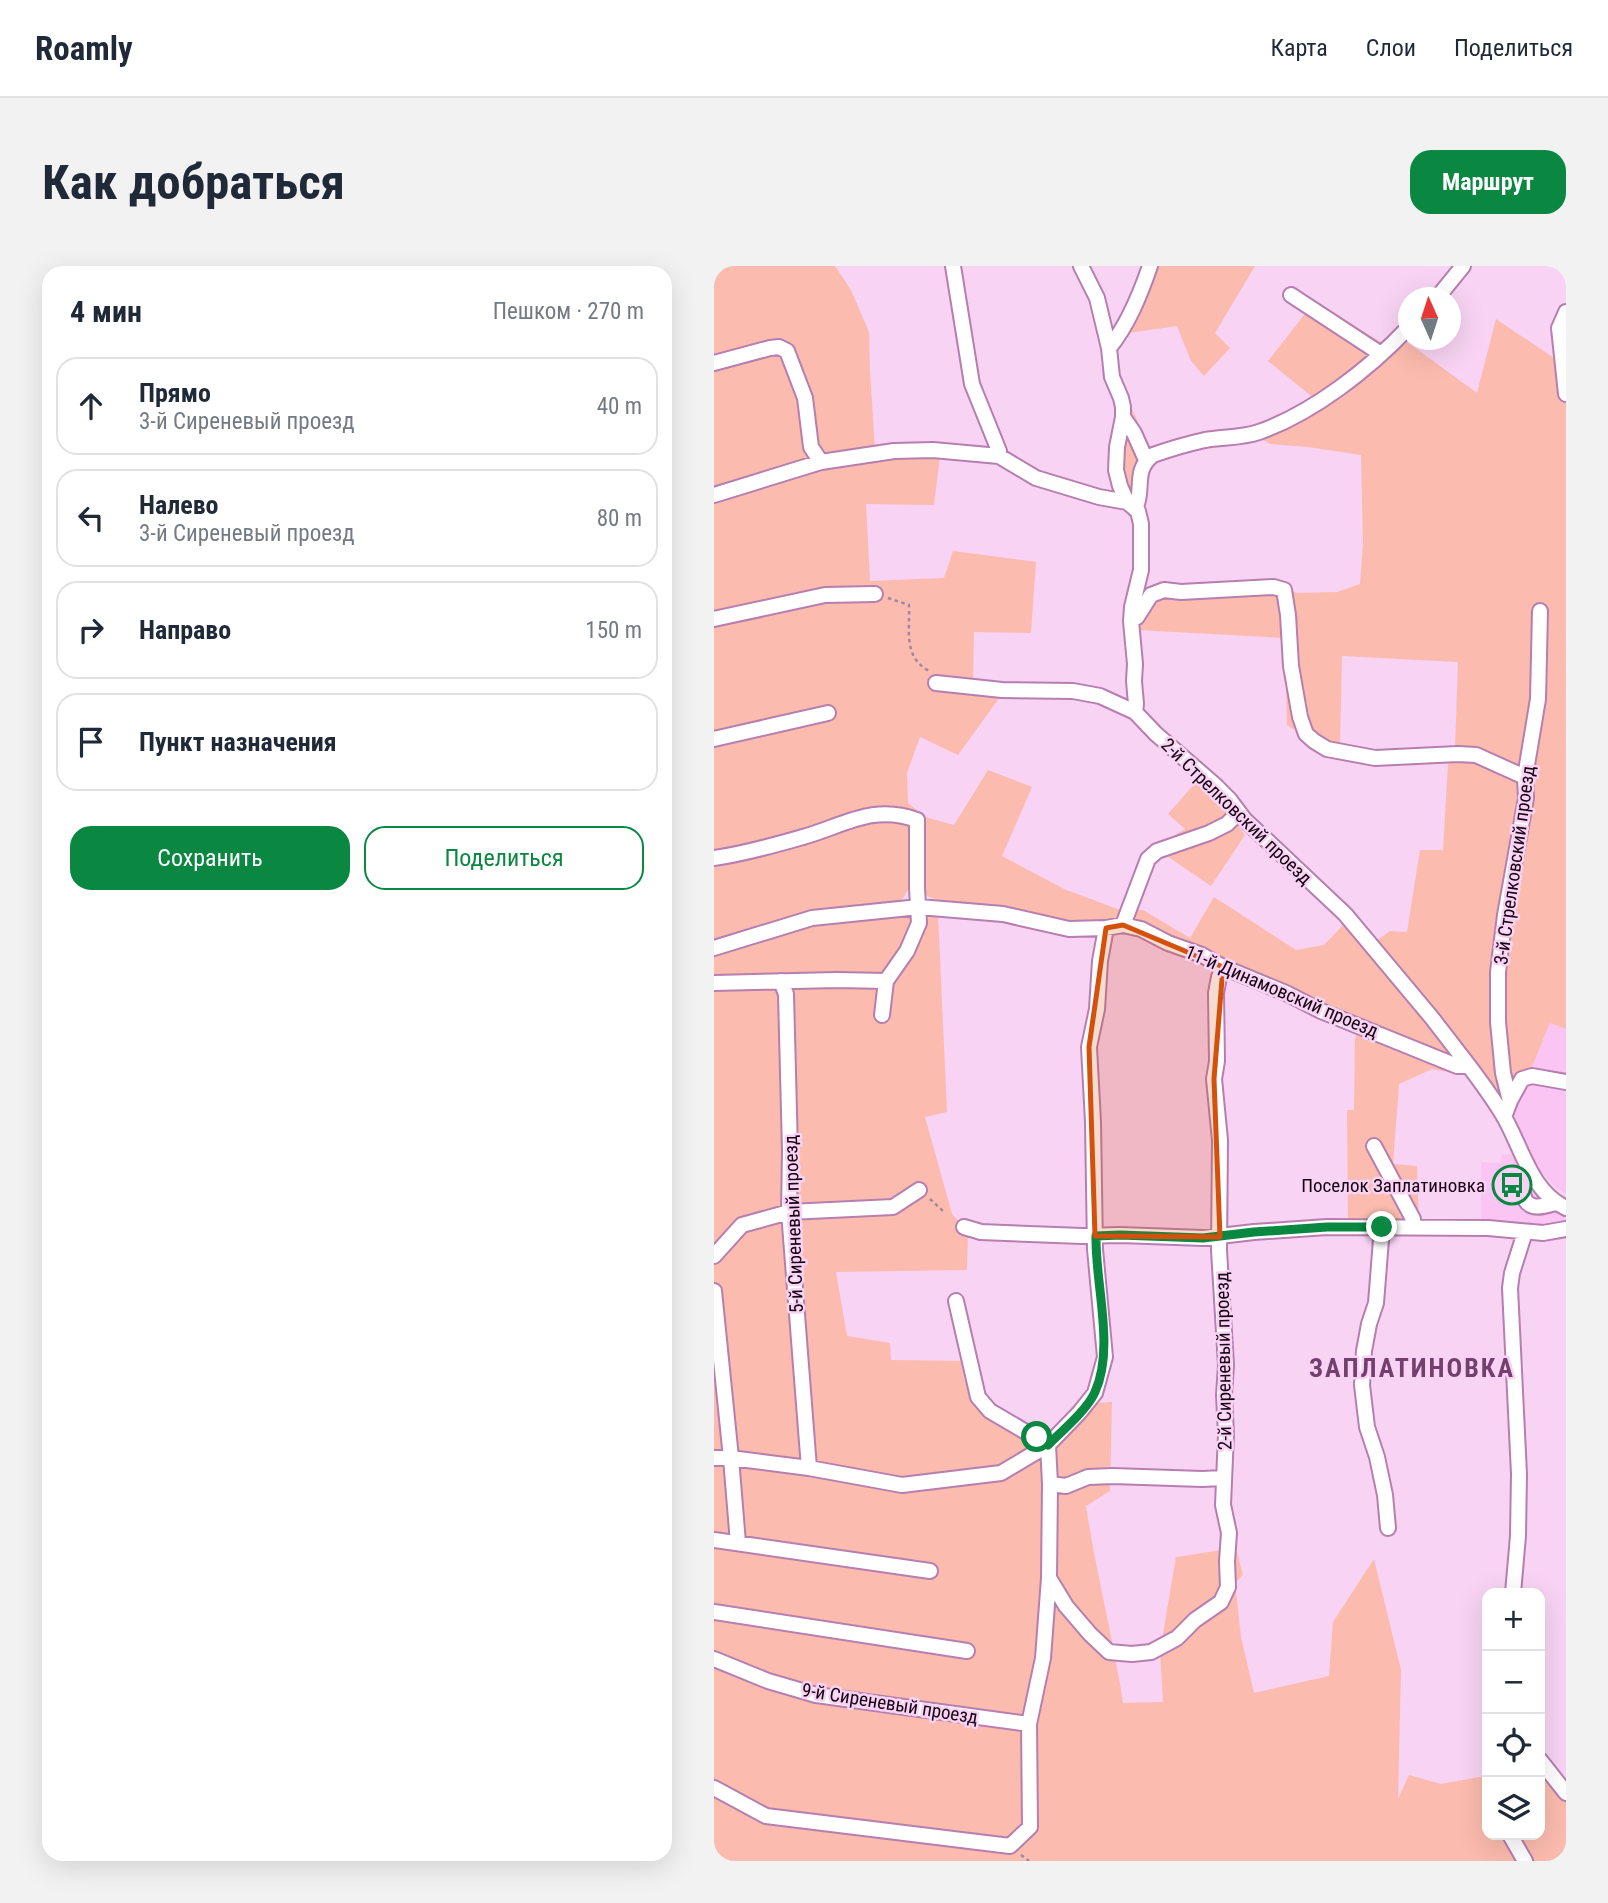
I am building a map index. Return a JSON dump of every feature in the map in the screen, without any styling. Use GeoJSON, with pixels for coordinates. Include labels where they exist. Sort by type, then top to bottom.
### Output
{"type":"FeatureCollection","features":[{"type":"Feature","properties":{"kind":"street"},"geometry":{"type":"LineString","coordinates":[[953,266],[969,372],[999,457]]}},
{"type":"Feature","properties":{"kind":"street"},"geometry":{"type":"LineString","coordinates":[[1081,266],[1097,298],[1109,348],[1112,377],[1121,398],[1123,417],[1116,470],[1120,486],[1138,512],[1141,524],[1140,570],[1131,621],[1135,664],[1135,712]]}},
{"type":"Feature","properties":{"kind":"street"},"geometry":{"type":"LineString","coordinates":[[1109,348],[1121,334],[1150,266]]}},
{"type":"Feature","properties":{"kind":"street"},"geometry":{"type":"LineString","coordinates":[[1446,287],[1463,266]]}},
{"type":"Feature","properties":{"kind":"street"},"geometry":{"type":"LineString","coordinates":[[1291,295],[1381,354]]}},
{"type":"Feature","properties":{"kind":"street"},"geometry":{"type":"LineString","coordinates":[[1566,312],[1559,328],[1566,394]]}},
{"type":"Feature","properties":{"kind":"street"},"geometry":{"type":"LineString","coordinates":[[714,495],[821,462],[894,451],[933,450],[999,457],[1036,478],[1131,505],[1138,503],[1142,468],[1153,454],[1206,440],[1256,433],[1276,425],[1340,387],[1398,338]]}},
{"type":"Feature","properties":{"kind":"street"},"geometry":{"type":"LineString","coordinates":[[714,363],[770,348],[779,347],[787,351],[805,398],[811,447],[821,462]]}},
{"type":"Feature","properties":{"kind":"street"},"geometry":{"type":"LineString","coordinates":[[1123,417],[1134,433],[1146,460]]}},
{"type":"Feature","properties":{"kind":"street"},"geometry":{"type":"LineString","coordinates":[[1138,581],[1147,587],[1181,592],[1274,587],[1284,590],[1291,666],[1300,716],[1306,734],[1327,750],[1375,758],[1476,755],[1525,777]]}},
{"type":"Feature","properties":{"kind":"street"},"geometry":{"type":"LineString","coordinates":[[1131,621],[1137,617],[1151,595],[1164,590]]}},
{"type":"Feature","properties":{"kind":"street"},"geometry":{"type":"LineString","coordinates":[[714,619],[825,595],[875,594]]}},
{"type":"Feature","properties":{"kind":"street","name":"3-й Стрелковский проезд"},"geometry":{"type":"LineString","coordinates":[[1510,1101],[1503,1073],[1499,1035],[1499,972],[1505,915],[1526,798],[1525,777],[1538,699],[1540,611]]}},
{"type":"Feature","properties":{"kind":"street","name":"2-й Стрелковский проезд"},"geometry":{"type":"LineString","coordinates":[[932,677],[1002,690],[1073,691],[1100,696],[1135,712],[1222,792],[1238,813],[1345,914],[1469,1066]]}},
{"type":"Feature","properties":{"kind":"street"},"geometry":{"type":"LineString","coordinates":[[714,739],[828,713]]}},
{"type":"Feature","properties":{"kind":"street"},"geometry":{"type":"LineString","coordinates":[[714,858],[803,837],[871,814],[900,813],[918,820],[919,923],[907,951],[886,981],[882,1015]]}},
{"type":"Feature","properties":{"kind":"street"},"geometry":{"type":"LineString","coordinates":[[1123,925],[1148,859],[1157,851],[1227,824],[1238,813]]}},
{"type":"Feature","properties":{"kind":"street","name":"11-й Динамовский проезд"},"geometry":{"type":"LineString","coordinates":[[714,948],[813,919],[919,906],[1003,914],[1069,929],[1123,925],[1140,929],[1202,955],[1321,1011],[1457,1066],[1469,1066]]}},
{"type":"Feature","properties":{"kind":"street"},"geometry":{"type":"LineString","coordinates":[[714,1458],[808,1468],[902,1485],[1001,1473],[1048,1445],[1095,1393],[1105,1357],[1096,1236],[1089,1047],[1097,1009],[1100,961],[1106,928]]}},
{"type":"Feature","properties":{"kind":"street","name":"2-й Сиреневый проезд"},"geometry":{"type":"LineString","coordinates":[[1049,1577],[1066,1606],[1109,1652],[1132,1654],[1151,1651],[1177,1638],[1195,1620],[1221,1602],[1228,1587],[1228,1533],[1223,1505],[1226,1365],[1219,1250],[1220,1140],[1214,1079],[1217,1061],[1216,993],[1223,967]]}},
{"type":"Feature","properties":{"kind":"street","name":"5-й Сиреневый проезд"},"geometry":{"type":"LineString","coordinates":[[781,981],[786,994],[789,1212],[808,1468]]}},
{"type":"Feature","properties":{"kind":"street"},"geometry":{"type":"LineString","coordinates":[[714,984],[886,981]]}},
{"type":"Feature","properties":{"kind":"street"},"geometry":{"type":"LineString","coordinates":[[1469,1066],[1504,1117],[1531,1174],[1543,1192],[1561,1206]]}},
{"type":"Feature","properties":{"kind":"street"},"geometry":{"type":"LineString","coordinates":[[1504,1117],[1522,1079],[1532,1076],[1566,1082]]}},
{"type":"Feature","properties":{"kind":"street"},"geometry":{"type":"LineString","coordinates":[[1374,1146],[1413,1219],[1414,1227]]}},
{"type":"Feature","properties":{"kind":"street"},"geometry":{"type":"LineString","coordinates":[[714,1256],[742,1225],[789,1212],[893,1207],[919,1189]]}},
{"type":"Feature","properties":{"kind":"street"},"geometry":{"type":"LineString","coordinates":[[964,1227],[981,1232],[1203,1238],[1327,1227],[1488,1228],[1525,1233],[1566,1229]]}},
{"type":"Feature","properties":{"kind":"street"},"geometry":{"type":"LineString","coordinates":[[1382,1227],[1380,1276],[1364,1351],[1363,1385],[1367,1427],[1385,1495],[1388,1528]]}},
{"type":"Feature","properties":{"kind":"street"},"geometry":{"type":"LineString","coordinates":[[1513,1588],[1519,1474],[1510,1288],[1525,1233]]}},
{"type":"Feature","properties":{"kind":"street"},"geometry":{"type":"LineString","coordinates":[[714,1291],[738,1543]]}},
{"type":"Feature","properties":{"kind":"street"},"geometry":{"type":"LineString","coordinates":[[956,1301],[978,1397],[990,1411],[1048,1445]]}},
{"type":"Feature","properties":{"kind":"street"},"geometry":{"type":"LineString","coordinates":[[714,1788],[766,1816],[1010,1846],[1030,1827],[1029,1724],[1043,1658],[1049,1577],[1048,1445]]}},
{"type":"Feature","properties":{"kind":"street"},"geometry":{"type":"LineString","coordinates":[[1050,1483],[1066,1486],[1088,1477],[1113,1476],[1224,1478]]}},
{"type":"Feature","properties":{"kind":"street"},"geometry":{"type":"LineString","coordinates":[[714,1540],[930,1571]]}},
{"type":"Feature","properties":{"kind":"street"},"geometry":{"type":"LineString","coordinates":[[714,1612],[968,1651]]}},
{"type":"Feature","properties":{"kind":"street","name":"9-й Сиреневый проезд"},"geometry":{"type":"LineString","coordinates":[[714,1659],[768,1681],[816,1695],[1029,1724]]}},
{"type":"Feature","properties":{"kind":"street"},"geometry":{"type":"LineString","coordinates":[[1545,1766],[1566,1793]]}},
{"type":"Feature","properties":{"kind":"street"},"geometry":{"type":"LineString","coordinates":[[1513,1840],[1525,1861]]}},
{"type":"Feature","properties":{"kind":"path"},"geometry":{"type":"LineString","coordinates":[[875,594],[909,605],[911,654],[919,666],[932,677]]}},
{"type":"Feature","properties":{"kind":"path"},"geometry":{"type":"LineString","coordinates":[[919,1189],[943,1211]]}},
{"type":"Feature","properties":{"kind":"highlighted area"},"geometry":{"type":"Polygon","coordinates":[[[1123,925],[1223,967],[1214,1079],[1220,1237],[1095,1236],[1089,1047],[1106,928],[1123,925]]]}},
{"type":"Feature","properties":{"kind":"shaded area"},"geometry":{"type":"Polygon","coordinates":[[[714,266],[835,266],[851,290],[869,332],[875,449],[895,456],[940,456],[934,505],[866,504],[870,581],[944,578],[953,551],[1036,562],[1031,633],[974,632],[973,681],[1002,694],[958,755],[920,737],[907,773],[908,803],[925,817],[954,825],[988,770],[1032,787],[1002,856],[1064,889],[1120,910],[1143,910],[1190,938],[1214,897],[1296,950],[1324,945],[1344,924],[1421,1014],[1455,1059],[1104,922],[1072,924],[954,905],[929,897],[912,884],[901,901],[714,943],[714,266]]]}},
{"type":"Feature","properties":{"kind":"shaded area"},"geometry":{"type":"Polygon","coordinates":[[[1144,266],[1255,266],[1215,333],[1230,348],[1204,376],[1191,361],[1177,326],[1128,333],[1121,323],[1144,266]]]}},
{"type":"Feature","properties":{"kind":"shaded area"},"geometry":{"type":"Polygon","coordinates":[[[1315,301],[1382,343],[1363,365],[1315,399],[1268,361],[1315,301]]]}},
{"type":"Feature","properties":{"kind":"shaded area"},"geometry":{"type":"Polygon","coordinates":[[[1496,319],[1566,366],[1566,1029],[1550,1023],[1522,1091],[1503,1102],[1376,941],[1390,931],[1407,932],[1420,850],[1443,850],[1448,765],[1455,749],[1458,662],[1342,656],[1340,746],[1306,737],[1287,725],[1285,638],[1137,630],[1146,611],[1160,596],[1279,584],[1297,593],[1337,592],[1360,584],[1363,544],[1361,455],[1270,444],[1261,439],[1398,343],[1398,350],[1418,350],[1477,393],[1496,319]]]}},
{"type":"Feature","properties":{"kind":"shaded area"},"geometry":{"type":"Polygon","coordinates":[[[1128,401],[1151,449],[1134,503],[1120,477],[1128,401]]]}},
{"type":"Feature","properties":{"kind":"shaded area"},"geometry":{"type":"Polygon","coordinates":[[[1197,781],[1216,798],[1245,835],[1211,886],[1164,854],[1162,843],[1185,829],[1168,814],[1197,781]]]}},
{"type":"Feature","properties":{"kind":"shaded area"},"geometry":{"type":"Polygon","coordinates":[[[938,914],[947,1112],[925,1117],[952,1214],[968,1232],[967,1270],[836,1272],[847,1336],[890,1343],[891,1360],[961,1361],[964,1379],[979,1410],[1035,1443],[1050,1436],[1082,1404],[1112,1402],[1110,1491],[1086,1506],[1123,1703],[1163,1702],[1160,1652],[1176,1557],[1236,1548],[1243,1575],[1235,1583],[1241,1637],[1254,1693],[1329,1676],[1333,1622],[1374,1559],[1401,1670],[1398,1799],[1409,1775],[1441,1784],[1482,1777],[1482,1840],[1545,1840],[1545,1771],[1566,1797],[1566,1861],[714,1861],[714,957],[815,924],[883,916],[938,914]]]}},
{"type":"Feature","properties":{"kind":"shaded area"},"geometry":{"type":"Polygon","coordinates":[[[1550,1023],[1566,1029],[1566,1194],[1553,1185],[1525,1150],[1515,1128],[1513,1107],[1550,1023]]]}},
{"type":"Feature","properties":{"kind":"shaded area"},"geometry":{"type":"Polygon","coordinates":[[[1358,1029],[1456,1069],[1455,1073],[1432,1069],[1399,1084],[1393,1164],[1417,1166],[1419,1222],[1348,1223],[1347,1110],[1354,1110],[1355,1040],[1358,1029]]]}},
{"type":"Feature","properties":{"kind":"shaded area"},"geometry":{"type":"Polygon","coordinates":[[[1516,1154],[1551,1207],[1566,1216],[1566,1226],[1541,1228],[1481,1223],[1481,1162],[1501,1163],[1502,1155],[1516,1154]]]}},
{"type":"Feature","properties":{"kind":"place","name":"Поселок Заплатиновка"},"geometry":{"type":"Point","coordinates":[1512,1185]}},
{"type":"Feature","properties":{"kind":"district","name":"ЗАПЛАТИНОВКА"},"geometry":{"type":"Point","coordinates":[1412,1368]}},
{"type":"Feature","properties":{"kind":"route"},"geometry":{"type":"LineString","coordinates":[[1037,1437],[1048,1445],[1095,1393],[1105,1357],[1096,1236],[1203,1238],[1327,1227],[1382,1227]]}}]}
